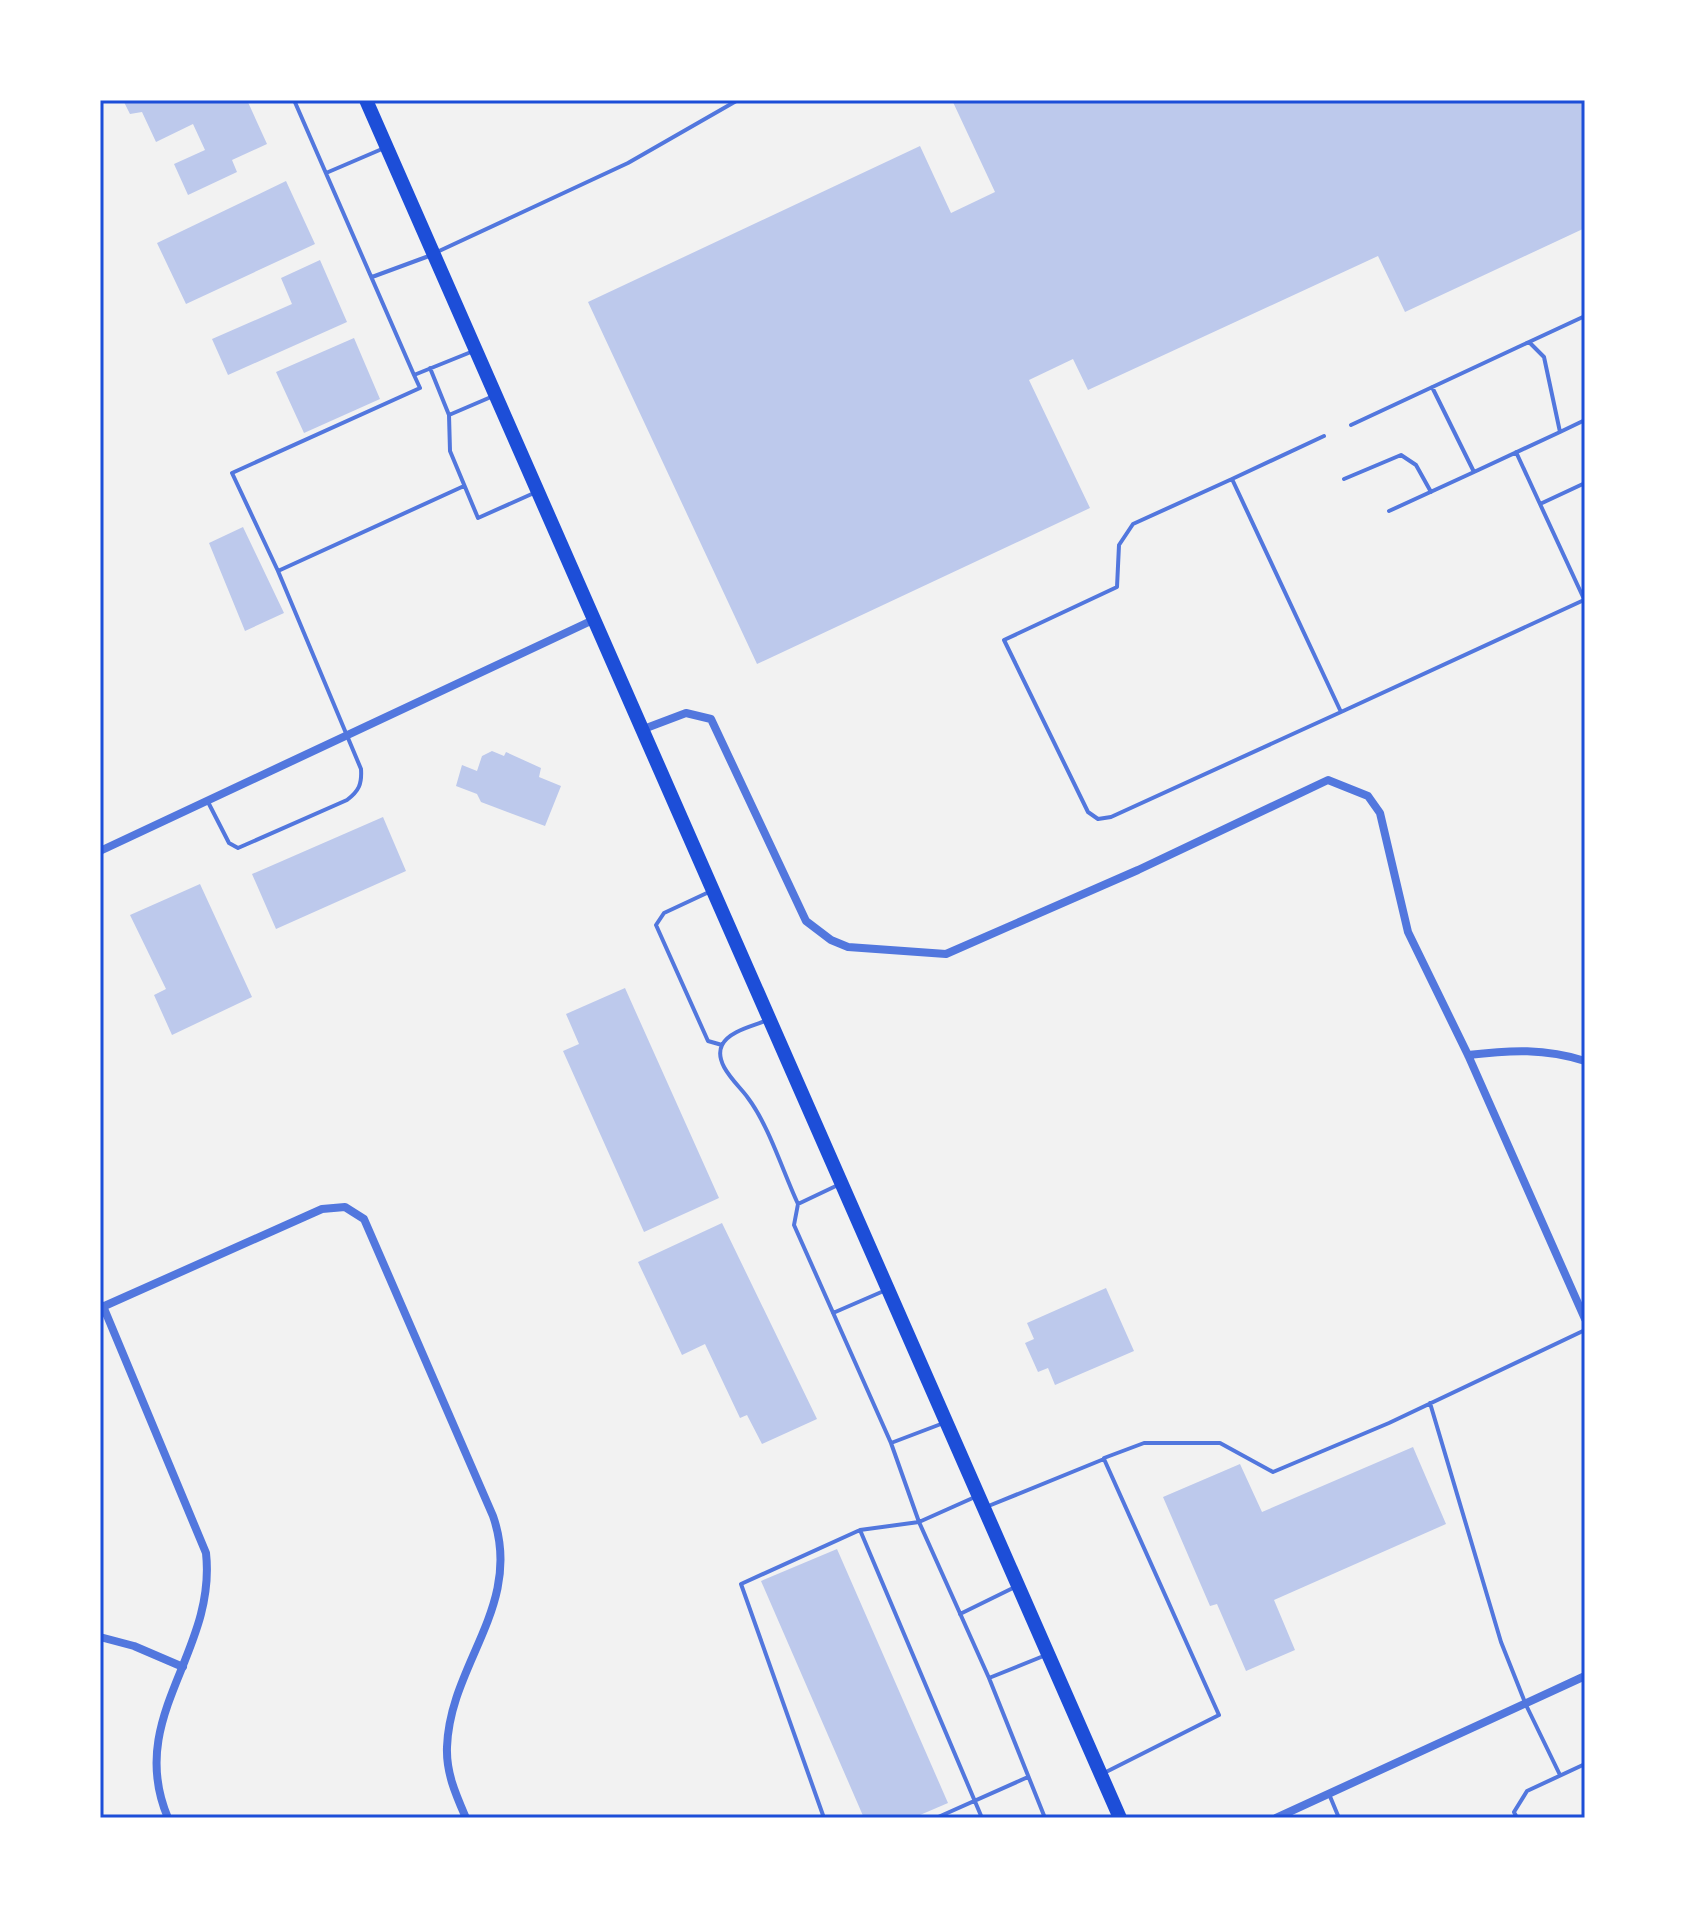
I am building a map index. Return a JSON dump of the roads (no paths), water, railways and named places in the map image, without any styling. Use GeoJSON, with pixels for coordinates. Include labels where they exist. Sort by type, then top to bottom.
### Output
{"type":"FeatureCollection","features":[{"type":"Feature","properties":{"kind":"main road"},"geometry":{"type":"LineString","coordinates":[[366,100],[1118,1817]]}},
{"type":"Feature","properties":{"kind":"street"},"geometry":{"type":"LineString","coordinates":[[100,851],[593,620]]}},
{"type":"Feature","properties":{"kind":"street"},"geometry":{"type":"LineString","coordinates":[[641,730],[686,713],[711,719],[806,921],[831,940],[848,947],[885,951],[946,954],[1138,870],[1328,780],[1368,796],[1380,813],[1408,932],[1468,1055],[1585,1319]]}},
{"type":"Feature","properties":{"kind":"street"},"geometry":{"type":"LineString","coordinates":[[1468,1055],[1509,1050],[1553,1051],[1585,1061]]}},
{"type":"Feature","properties":{"kind":"street"},"geometry":{"type":"LineString","coordinates":[[168,1818],[156,1783],[155,1754],[161,1724],[203,1612],[208,1582],[206,1553],[102,1307],[322,1209],[350,1208],[367,1224],[493,1516],[501,1544],[502,1574],[495,1604],[449,1731],[449,1773],[466,1818]]}},
{"type":"Feature","properties":{"kind":"street"},"geometry":{"type":"LineString","coordinates":[[100,1637],[134,1646],[183,1667]]}},
{"type":"Feature","properties":{"kind":"street"},"geometry":{"type":"LineString","coordinates":[[1276,1818],[1585,1676]]}},
{"type":"Feature","properties":{"kind":"lane"},"geometry":{"type":"LineString","coordinates":[[207,801],[229,843],[238,848],[333,807],[356,793],[362,783],[361,769],[278,571],[232,473],[420,388],[294,100]]}},
{"type":"Feature","properties":{"kind":"lane"},"geometry":{"type":"LineString","coordinates":[[372,277],[434,254],[628,163],[738,100]]}},
{"type":"Feature","properties":{"kind":"lane"},"geometry":{"type":"LineString","coordinates":[[326,173],[387,147]]}},
{"type":"Feature","properties":{"kind":"lane"},"geometry":{"type":"LineString","coordinates":[[1351,425],[1585,316]]}},
{"type":"Feature","properties":{"kind":"lane"},"geometry":{"type":"LineString","coordinates":[[1529,342],[1544,357],[1560,432]]}},
{"type":"Feature","properties":{"kind":"lane"},"geometry":{"type":"LineString","coordinates":[[414,375],[475,350]]}},
{"type":"Feature","properties":{"kind":"lane"},"geometry":{"type":"LineString","coordinates":[[430,368],[449,415],[450,451],[478,518],[537,491]]}},
{"type":"Feature","properties":{"kind":"lane"},"geometry":{"type":"LineString","coordinates":[[1432,387],[1474,472]]}},
{"type":"Feature","properties":{"kind":"lane"},"geometry":{"type":"LineString","coordinates":[[449,415],[495,395]]}},
{"type":"Feature","properties":{"kind":"lane"},"geometry":{"type":"LineString","coordinates":[[1389,511],[1585,420]]}},
{"type":"Feature","properties":{"kind":"lane"},"geometry":{"type":"LineString","coordinates":[[1324,436],[1133,524],[1119,545],[1117,587],[1004,640],[1088,812],[1098,819],[1111,817],[1585,601],[1516,452]]}},
{"type":"Feature","properties":{"kind":"lane"},"geometry":{"type":"LineString","coordinates":[[1344,479],[1401,455],[1416,465],[1431,492]]}},
{"type":"Feature","properties":{"kind":"lane"},"geometry":{"type":"LineString","coordinates":[[1232,479],[1341,712]]}},
{"type":"Feature","properties":{"kind":"lane"},"geometry":{"type":"LineString","coordinates":[[1540,504],[1585,483]]}},
{"type":"Feature","properties":{"kind":"lane"},"geometry":{"type":"LineString","coordinates":[[278,571],[464,486]]}},
{"type":"Feature","properties":{"kind":"lane"},"geometry":{"type":"LineString","coordinates":[[711,890],[664,913],[656,925],[708,1041],[722,1045]]}},
{"type":"Feature","properties":{"kind":"lane"},"geometry":{"type":"LineString","coordinates":[[768,1020],[740,1031],[722,1045],[721,1055],[731,1080],[749,1099],[798,1204],[794,1225],[891,1443],[919,1522],[989,1678],[1045,1818]]}},
{"type":"Feature","properties":{"kind":"lane"},"geometry":{"type":"LineString","coordinates":[[798,1204],[840,1184]]}},
{"type":"Feature","properties":{"kind":"lane"},"geometry":{"type":"LineString","coordinates":[[833,1313],[887,1289]]}},
{"type":"Feature","properties":{"kind":"lane"},"geometry":{"type":"LineString","coordinates":[[824,1818],[741,1584],[860,1530],[919,1522],[1144,1443],[1220,1443],[1273,1472],[1585,1330]]}},
{"type":"Feature","properties":{"kind":"lane"},"geometry":{"type":"LineString","coordinates":[[1430,1403],[1501,1642],[1526,1705],[1560,1775]]}},
{"type":"Feature","properties":{"kind":"lane"},"geometry":{"type":"LineString","coordinates":[[891,1443],[945,1422]]}},
{"type":"Feature","properties":{"kind":"lane"},"geometry":{"type":"LineString","coordinates":[[1100,1775],[1219,1715],[1104,1459]]}},
{"type":"Feature","properties":{"kind":"lane"},"geometry":{"type":"LineString","coordinates":[[860,1530],[982,1818]]}},
{"type":"Feature","properties":{"kind":"lane"},"geometry":{"type":"LineString","coordinates":[[960,1614],[1017,1586]]}},
{"type":"Feature","properties":{"kind":"lane"},"geometry":{"type":"LineString","coordinates":[[989,1678],[1047,1655]]}},
{"type":"Feature","properties":{"kind":"lane"},"geometry":{"type":"LineString","coordinates":[[1517,1818],[1514,1812],[1527,1791],[1585,1764]]}},
{"type":"Feature","properties":{"kind":"lane"},"geometry":{"type":"LineString","coordinates":[[936,1818],[1028,1777]]}},
{"type":"Feature","properties":{"kind":"lane"},"geometry":{"type":"LineString","coordinates":[[1329,1794],[1339,1818]]}}]}
